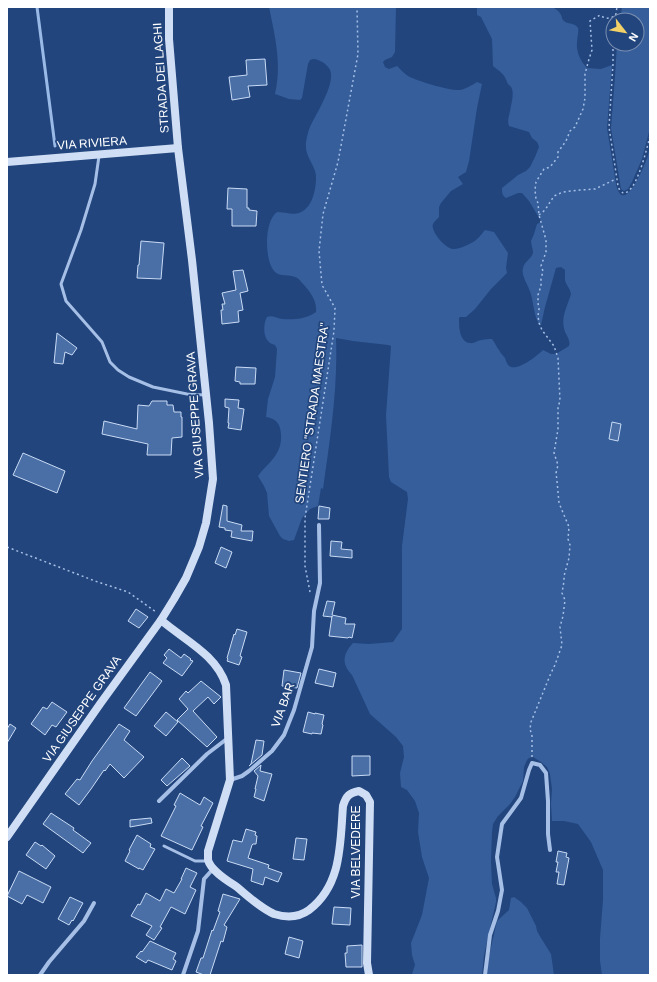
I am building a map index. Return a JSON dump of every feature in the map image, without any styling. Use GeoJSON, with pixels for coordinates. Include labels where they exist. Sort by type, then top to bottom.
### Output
{"type":"FeatureCollection","features":[{"type":"Feature","properties":{"kind":"street","name":"STRADA DEI LAGHI"},"geometry":{"type":"LineString","coordinates":[[169,7],[169,38],[178,148]]}},
{"type":"Feature","properties":{"kind":"street","name":"VIA RIVIERA"},"geometry":{"type":"LineString","coordinates":[[7,162],[178,148]]}},
{"type":"Feature","properties":{"kind":"street","name":"VIA GIUSEPPE GRAVA"},"geometry":{"type":"LineString","coordinates":[[7,837],[100,704],[162,619],[186,578],[199,548],[206,523],[213,479],[210,422],[178,148]]}},
{"type":"Feature","properties":{"kind":"street","name":"VIA BAR"},"geometry":{"type":"LineString","coordinates":[[230,780],[242,776],[272,751],[284,735],[294,710],[312,647],[314,612],[320,583],[319,525]]}},
{"type":"Feature","properties":{"kind":"street"},"geometry":{"type":"LineString","coordinates":[[162,619],[210,658],[222,675],[226,685],[230,780],[208,851],[208,861],[213,868],[204,879],[198,931],[183,975]]}},
{"type":"Feature","properties":{"kind":"street"},"geometry":{"type":"LineString","coordinates":[[159,801],[207,754],[229,738]]}},
{"type":"Feature","properties":{"kind":"street"},"geometry":{"type":"LineString","coordinates":[[485,975],[490,935],[498,911],[502,890],[496,857],[502,824],[521,798],[532,763],[540,765],[546,773],[550,850]]}},
{"type":"Feature","properties":{"kind":"street","name":"VIA BELVEDERE"},"geometry":{"type":"LineString","coordinates":[[213,868],[260,905],[274,914],[291,917],[303,914],[323,897],[334,874],[339,858],[343,806],[345,799],[350,793],[359,791],[366,795],[370,802],[367,963],[369,975]]}},
{"type":"Feature","properties":{"kind":"street"},"geometry":{"type":"LineString","coordinates":[[40,975],[49,962],[84,921],[94,903]]}},
{"type":"Feature","properties":{"kind":"lane"},"geometry":{"type":"LineString","coordinates":[[99,155],[95,184],[81,230],[61,284],[66,301],[102,342],[110,362],[118,370],[129,377],[153,387],[187,394],[207,395]]}},
{"type":"Feature","properties":{"kind":"lane"},"geometry":{"type":"LineString","coordinates":[[164,846],[195,861],[208,861]]}},
{"type":"Feature","properties":{"kind":"path","name":"SENTIERO \"STRADA MAESTRA\""},"geometry":{"type":"LineString","coordinates":[[311,596],[305,566],[305,518],[334,331],[335,308],[322,285],[319,251],[323,214],[338,162],[358,54],[357,7]]}},
{"type":"Feature","properties":{"kind":"path"},"geometry":{"type":"LineString","coordinates":[[532,763],[531,722],[562,645],[560,627],[565,600],[562,593],[570,545],[568,540],[569,527],[558,502],[556,473],[558,465],[554,453],[558,429],[558,407],[560,401],[558,358],[554,346],[542,330],[538,316],[538,295],[541,286],[543,271],[542,266],[546,252],[546,240],[539,215],[535,190],[536,182],[544,170],[550,167],[558,157],[558,152],[566,141],[570,131],[575,126],[583,109],[585,98],[585,74],[592,50],[590,21],[600,15],[605,18]]}},
{"type":"Feature","properties":{"kind":"path"},"geometry":{"type":"LineString","coordinates":[[613,52],[614,64],[609,128],[620,191],[624,193],[627,192],[636,180],[644,160],[650,136]]}},
{"type":"Feature","properties":{"kind":"path"},"geometry":{"type":"LineString","coordinates":[[539,215],[545,210],[554,196],[564,192],[595,189],[617,178]]}},
{"type":"Feature","properties":{"kind":"path"},"geometry":{"type":"LineString","coordinates":[[7,547],[128,592],[162,619]]}},
{"type":"Feature","properties":{"kind":"shaded area"},"geometry":{"type":"Polygon","coordinates":[[[269,7],[396,7],[395,52],[392,57],[383,62],[385,67],[389,69],[397,66],[412,78],[449,89],[460,90],[477,82],[482,84],[469,161],[466,172],[458,177],[463,184],[451,191],[441,203],[439,207],[439,217],[433,223],[433,227],[439,239],[446,246],[453,249],[472,243],[485,230],[494,232],[508,253],[506,268],[507,273],[491,289],[475,309],[466,317],[459,318],[459,325],[460,333],[466,342],[472,343],[480,340],[492,339],[509,366],[517,367],[522,365],[543,350],[551,354],[556,354],[569,346],[563,319],[571,294],[565,280],[565,270],[561,267],[556,268],[540,325],[536,317],[531,293],[523,276],[523,271],[525,264],[533,253],[531,241],[537,224],[541,221],[529,201],[522,193],[506,198],[502,193],[502,188],[530,167],[539,147],[529,132],[509,126],[508,120],[513,92],[503,75],[493,66],[492,39],[481,17],[477,15],[477,7],[552,7],[559,12],[564,21],[577,26],[577,50],[581,60],[587,68],[601,69],[612,65],[607,128],[616,184],[619,193],[623,195],[628,193],[637,181],[646,161],[650,146],[650,975],[602,975],[600,961],[600,938],[603,900],[603,870],[591,842],[578,824],[564,821],[552,821],[552,789],[550,774],[547,767],[533,757],[527,760],[524,767],[523,781],[515,797],[493,824],[491,862],[492,884],[496,902],[484,955],[482,975],[407,975],[412,974],[415,965],[411,943],[422,915],[429,878],[422,857],[418,832],[419,813],[415,801],[407,790],[401,787],[400,773],[404,757],[403,746],[396,737],[370,714],[345,663],[345,655],[353,643],[369,644],[393,642],[402,629],[402,546],[408,499],[407,492],[391,482],[389,477],[386,415],[391,346],[336,338],[335,395],[323,489],[321,488],[318,506],[310,509],[302,518],[294,540],[289,541],[280,536],[269,516],[267,493],[258,476],[277,453],[281,437],[278,423],[273,419],[266,417],[268,399],[275,377],[277,349],[275,345],[267,340],[266,337],[264,327],[267,317],[271,316],[282,319],[291,319],[308,316],[316,312],[316,304],[313,297],[300,280],[293,276],[277,274],[271,267],[267,251],[268,232],[273,217],[277,212],[297,214],[307,208],[312,200],[315,190],[316,176],[307,154],[306,142],[309,129],[328,90],[331,76],[330,69],[327,65],[313,59],[310,60],[308,64],[302,98],[300,100],[289,99],[275,94],[278,61],[269,7]]]}},
{"type":"Feature","properties":{"kind":"shaded area"},"geometry":{"type":"Polygon","coordinates":[[[622,7],[650,7],[650,128],[642,159],[632,182],[628,189],[624,191],[621,189],[611,128],[617,52],[645,52],[645,12],[621,12],[622,7]]]}},
{"type":"Feature","properties":{"kind":"shaded area"},"geometry":{"type":"Polygon","coordinates":[[[514,897],[527,908],[537,931],[551,954],[554,975],[487,975],[489,956],[497,921],[509,910],[511,898],[514,897]]]}},
{"type":"Feature","properties":{"kind":"building"},"geometry":{"type":"Polygon","coordinates":[[[265,59],[267,85],[248,86],[250,97],[232,100],[229,77],[247,75],[246,60],[265,59]]]}},
{"type":"Feature","properties":{"kind":"building"},"geometry":{"type":"Polygon","coordinates":[[[228,188],[247,189],[247,208],[249,208],[249,210],[257,211],[256,226],[232,226],[232,209],[227,209],[228,188]]]}},
{"type":"Feature","properties":{"kind":"building"},"geometry":{"type":"Polygon","coordinates":[[[141,241],[164,243],[161,279],[137,278],[141,241]]]}},
{"type":"Feature","properties":{"kind":"building"},"geometry":{"type":"Polygon","coordinates":[[[243,270],[248,291],[240,293],[243,310],[238,311],[239,322],[222,324],[221,310],[223,310],[222,304],[225,304],[222,293],[236,290],[233,271],[243,270]]]}},
{"type":"Feature","properties":{"kind":"building"},"geometry":{"type":"Polygon","coordinates":[[[57,333],[77,348],[72,355],[65,352],[63,364],[54,363],[57,333]]]}},
{"type":"Feature","properties":{"kind":"building"},"geometry":{"type":"Polygon","coordinates":[[[236,367],[256,368],[255,384],[240,384],[240,382],[235,381],[236,367]]]}},
{"type":"Feature","properties":{"kind":"building"},"geometry":{"type":"Polygon","coordinates":[[[225,399],[239,400],[238,408],[244,409],[241,430],[228,428],[229,408],[225,407],[225,399]]]}},
{"type":"Feature","properties":{"kind":"building"},"geometry":{"type":"Polygon","coordinates":[[[152,401],[167,401],[167,405],[173,405],[174,412],[181,412],[182,437],[172,438],[171,455],[147,455],[148,444],[102,434],[104,421],[137,429],[138,405],[149,406],[152,401]]]}},
{"type":"Feature","properties":{"kind":"building"},"geometry":{"type":"Polygon","coordinates":[[[612,422],[621,424],[618,441],[609,439],[612,422]]]}},
{"type":"Feature","properties":{"kind":"building"},"geometry":{"type":"Polygon","coordinates":[[[23,453],[65,471],[57,493],[13,475],[23,453]]]}},
{"type":"Feature","properties":{"kind":"building"},"geometry":{"type":"Polygon","coordinates":[[[223,505],[227,506],[227,521],[242,525],[241,531],[253,531],[252,541],[231,537],[232,531],[219,527],[223,505]]]}},
{"type":"Feature","properties":{"kind":"building"},"geometry":{"type":"Polygon","coordinates":[[[319,506],[330,508],[329,519],[318,519],[319,506]]]}},
{"type":"Feature","properties":{"kind":"building"},"geometry":{"type":"Polygon","coordinates":[[[331,541],[342,542],[341,549],[352,550],[352,558],[330,556],[331,541]]]}},
{"type":"Feature","properties":{"kind":"building"},"geometry":{"type":"Polygon","coordinates":[[[221,547],[232,552],[226,568],[215,563],[221,547]]]}},
{"type":"Feature","properties":{"kind":"building"},"geometry":{"type":"Polygon","coordinates":[[[327,601],[335,602],[332,615],[346,618],[345,624],[355,624],[352,638],[329,636],[332,617],[323,616],[327,601]]]}},
{"type":"Feature","properties":{"kind":"building"},"geometry":{"type":"Polygon","coordinates":[[[136,609],[148,617],[139,628],[128,621],[136,609]]]}},
{"type":"Feature","properties":{"kind":"building"},"geometry":{"type":"Polygon","coordinates":[[[237,629],[247,632],[239,665],[227,661],[234,634],[235,635],[237,629]]]}},
{"type":"Feature","properties":{"kind":"building"},"geometry":{"type":"Polygon","coordinates":[[[169,649],[181,658],[184,654],[193,661],[182,676],[163,663],[167,658],[164,655],[169,649]]]}},
{"type":"Feature","properties":{"kind":"building"},"geometry":{"type":"Polygon","coordinates":[[[319,669],[336,673],[333,687],[315,683],[319,669]]]}},
{"type":"Feature","properties":{"kind":"building"},"geometry":{"type":"Polygon","coordinates":[[[284,670],[301,673],[297,688],[282,686],[284,670]]]}},
{"type":"Feature","properties":{"kind":"building"},"geometry":{"type":"Polygon","coordinates":[[[150,672],[162,681],[136,716],[124,708],[150,672]]]}},
{"type":"Feature","properties":{"kind":"building"},"geometry":{"type":"Polygon","coordinates":[[[201,681],[221,697],[214,704],[208,697],[193,711],[217,737],[207,747],[177,720],[188,709],[179,699],[186,691],[188,693],[201,681]]]}},
{"type":"Feature","properties":{"kind":"building"},"geometry":{"type":"Polygon","coordinates":[[[52,702],[67,712],[56,727],[52,725],[45,735],[31,724],[43,707],[47,709],[52,702]]]}},
{"type":"Feature","properties":{"kind":"building"},"geometry":{"type":"Polygon","coordinates":[[[166,712],[178,722],[166,736],[154,726],[166,712]]]}},
{"type":"Feature","properties":{"kind":"building"},"geometry":{"type":"Polygon","coordinates":[[[308,712],[324,715],[321,734],[303,732],[308,712]]]}},
{"type":"Feature","properties":{"kind":"building"},"geometry":{"type":"Polygon","coordinates":[[[10,724],[16,728],[7,743],[7,729],[10,724]]]}},
{"type":"Feature","properties":{"kind":"building"},"geometry":{"type":"Polygon","coordinates":[[[119,724],[130,731],[124,740],[144,757],[124,778],[110,764],[79,805],[65,794],[77,779],[80,780],[119,724]]]}},
{"type":"Feature","properties":{"kind":"building"},"geometry":{"type":"Polygon","coordinates":[[[256,740],[264,741],[262,755],[249,766],[251,764],[256,740]]]}},
{"type":"Feature","properties":{"kind":"building"},"geometry":{"type":"Polygon","coordinates":[[[352,756],[370,756],[370,775],[352,776],[352,756]]]}},
{"type":"Feature","properties":{"kind":"building"},"geometry":{"type":"Polygon","coordinates":[[[182,758],[190,766],[167,786],[161,780],[182,758]]]}},
{"type":"Feature","properties":{"kind":"building"},"geometry":{"type":"Polygon","coordinates":[[[261,765],[260,771],[272,774],[264,801],[254,797],[258,776],[254,771],[261,765]]]}},
{"type":"Feature","properties":{"kind":"building"},"geometry":{"type":"Polygon","coordinates":[[[180,793],[200,805],[204,797],[213,803],[201,826],[203,827],[192,850],[161,836],[176,806],[174,805],[180,793]]]}},
{"type":"Feature","properties":{"kind":"building"},"geometry":{"type":"Polygon","coordinates":[[[51,813],[74,828],[73,830],[91,843],[83,853],[43,824],[51,813]]]}},
{"type":"Feature","properties":{"kind":"building"},"geometry":{"type":"Polygon","coordinates":[[[151,818],[152,823],[130,827],[130,820],[151,818]]]}},
{"type":"Feature","properties":{"kind":"building"},"geometry":{"type":"Polygon","coordinates":[[[246,829],[256,832],[255,835],[257,836],[256,844],[252,845],[248,858],[269,865],[268,868],[282,873],[278,882],[265,877],[263,885],[251,881],[253,869],[227,861],[233,840],[242,842],[246,829]]]}},
{"type":"Feature","properties":{"kind":"building"},"geometry":{"type":"Polygon","coordinates":[[[137,835],[151,844],[150,847],[155,849],[143,870],[125,861],[137,835]]]}},
{"type":"Feature","properties":{"kind":"building"},"geometry":{"type":"Polygon","coordinates":[[[296,838],[307,839],[304,860],[293,859],[296,838]]]}},
{"type":"Feature","properties":{"kind":"building"},"geometry":{"type":"Polygon","coordinates":[[[35,842],[41,846],[42,845],[55,856],[46,869],[26,855],[35,842]]]}},
{"type":"Feature","properties":{"kind":"building"},"geometry":{"type":"Polygon","coordinates":[[[558,851],[567,853],[566,857],[569,858],[564,885],[557,884],[559,872],[556,872],[558,862],[556,862],[558,851]]]}},
{"type":"Feature","properties":{"kind":"building"},"geometry":{"type":"Polygon","coordinates":[[[186,868],[197,873],[190,887],[196,890],[185,914],[171,907],[160,927],[162,928],[154,940],[146,935],[152,926],[131,916],[138,904],[140,905],[146,893],[160,901],[166,889],[174,893],[186,868]]]}},
{"type":"Feature","properties":{"kind":"building"},"geometry":{"type":"Polygon","coordinates":[[[19,871],[51,887],[43,903],[27,895],[22,904],[7,896],[19,871]]]}},
{"type":"Feature","properties":{"kind":"building"},"geometry":{"type":"Polygon","coordinates":[[[223,894],[240,899],[224,925],[227,927],[223,942],[221,941],[210,975],[204,975],[196,972],[201,958],[203,958],[212,930],[213,931],[220,912],[218,911],[223,894]]]}},
{"type":"Feature","properties":{"kind":"building"},"geometry":{"type":"Polygon","coordinates":[[[70,897],[83,903],[73,921],[72,920],[69,925],[58,919],[70,897]]]}},
{"type":"Feature","properties":{"kind":"building"},"geometry":{"type":"Polygon","coordinates":[[[334,907],[351,908],[350,925],[332,924],[334,907]]]}},
{"type":"Feature","properties":{"kind":"building"},"geometry":{"type":"Polygon","coordinates":[[[289,937],[303,941],[299,958],[285,954],[289,937]]]}},
{"type":"Feature","properties":{"kind":"building"},"geometry":{"type":"Polygon","coordinates":[[[150,941],[176,953],[173,959],[176,961],[172,970],[148,960],[146,963],[136,957],[141,951],[142,952],[150,941]]]}},
{"type":"Feature","properties":{"kind":"building"},"geometry":{"type":"Polygon","coordinates":[[[362,945],[362,967],[346,967],[345,953],[347,953],[347,946],[362,945]]]}},
{"type":"Feature","properties":{"kind":"waterway"},"geometry":{"type":"LineString","coordinates":[[37,7],[55,146]]}}]}
